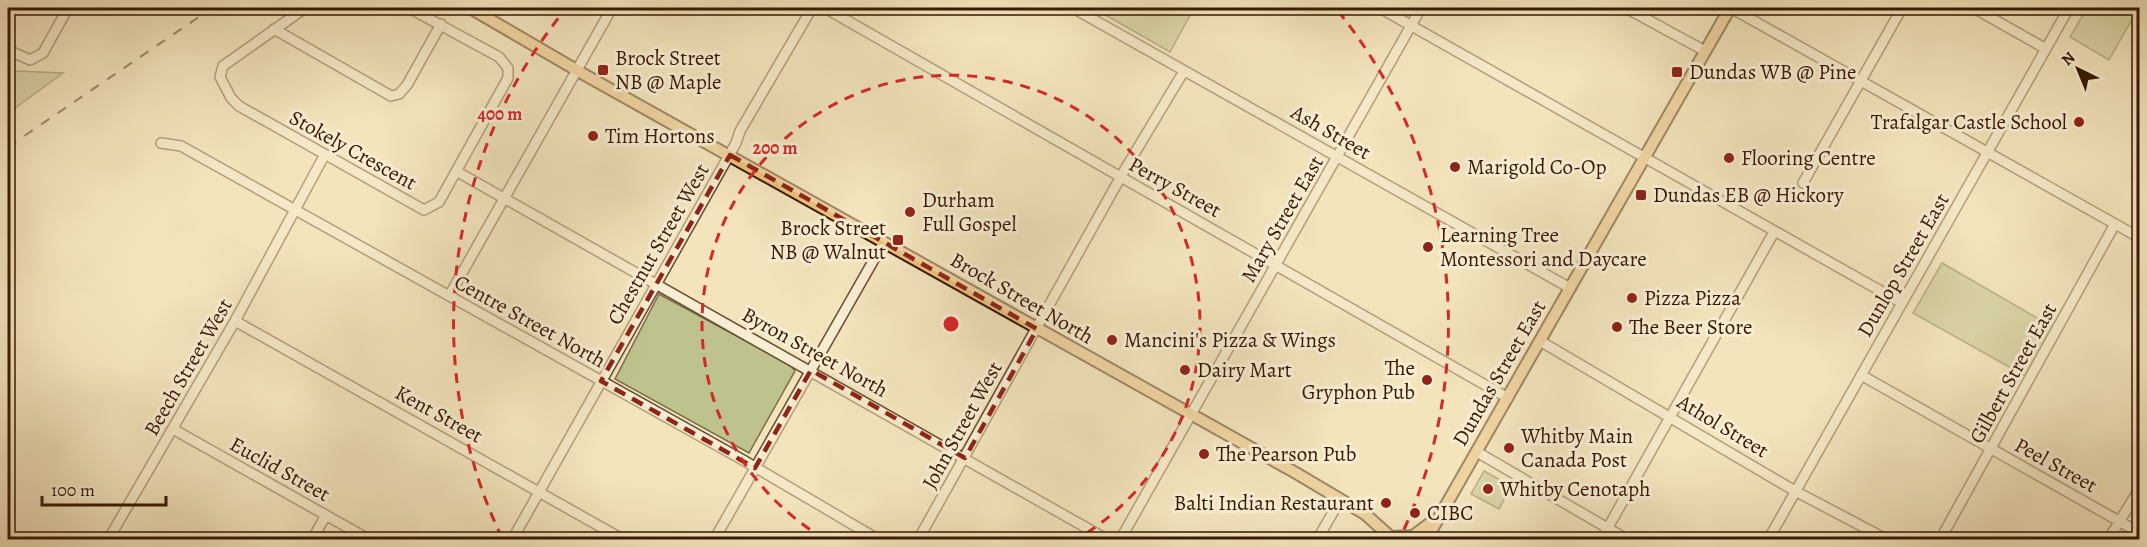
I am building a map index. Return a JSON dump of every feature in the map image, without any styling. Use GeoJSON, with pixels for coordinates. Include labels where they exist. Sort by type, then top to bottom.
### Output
{"type":"FeatureCollection","features":[{"type":"Feature","properties":{"kind":"main road","name":"Brock Street North"},"geometry":{"type":"LineString","coordinates":[[470,8],[1365,514],[1392,538]]}},
{"type":"Feature","properties":{"kind":"main road","name":"Dundas Street East"},"geometry":{"type":"LineString","coordinates":[[1426,540],[1730,8]]}},
{"type":"Feature","properties":{"kind":"main road"},"geometry":{"type":"LineString","coordinates":[[1392,538],[1413,536],[1441,514]]}},
{"type":"Feature","properties":{"kind":"street"},"geometry":{"type":"LineString","coordinates":[[8,50],[30,60],[43,53],[68,8]]}},
{"type":"Feature","properties":{"kind":"street","name":"Stokely Crescent"},"geometry":{"type":"LineString","coordinates":[[306,8],[227,61],[220,71],[220,77],[231,98],[239,106],[324,156],[424,210],[438,202],[508,78],[508,68],[499,57],[409,8]]}},
{"type":"Feature","properties":{"kind":"street"},"geometry":{"type":"LineString","coordinates":[[448,296],[612,8]]}},
{"type":"Feature","properties":{"kind":"street","name":"Chestnut Street West"},"geometry":{"type":"LineString","coordinates":[[512,540],[729,155],[740,131],[812,8]]}},
{"type":"Feature","properties":{"kind":"street","name":"Perry Street"},"geometry":{"type":"LineString","coordinates":[[825,8],[1277,263],[1508,398]]}},
{"type":"Feature","properties":{"kind":"street","name":"Ash Street"},"geometry":{"type":"LineString","coordinates":[[1073,8],[1570,288]]}},
{"type":"Feature","properties":{"kind":"street"},"geometry":{"type":"LineString","coordinates":[[1380,8],[1902,303]]}},
{"type":"Feature","properties":{"kind":"street","name":"Mary Street East"},"geometry":{"type":"LineString","coordinates":[[1120,540],[1421,8]]}},
{"type":"Feature","properties":{"kind":"street"},"geometry":{"type":"LineString","coordinates":[[1626,8],[1705,51]]}},
{"type":"Feature","properties":{"kind":"street"},"geometry":{"type":"LineString","coordinates":[[1730,8],[2139,238]]}},
{"type":"Feature","properties":{"kind":"street"},"geometry":{"type":"LineString","coordinates":[[1803,183],[1902,8]]}},
{"type":"Feature","properties":{"kind":"street"},"geometry":{"type":"LineString","coordinates":[[1974,8],[2046,49]]}},
{"type":"Feature","properties":{"kind":"street","name":"Dunlop Street East"},"geometry":{"type":"LineString","coordinates":[[1768,540],[2069,8]]}},
{"type":"Feature","properties":{"kind":"street"},"geometry":{"type":"LineString","coordinates":[[274,29],[391,96],[399,94],[407,85],[441,24]]}},
{"type":"Feature","properties":{"kind":"street","name":"John Street West"},"geometry":{"type":"LineString","coordinates":[[918,540],[1121,177],[1184,71]]}},
{"type":"Feature","properties":{"kind":"street","name":"Centre Street North"},"geometry":{"type":"LineString","coordinates":[[161,143],[181,146],[601,381],[879,540]]}},
{"type":"Feature","properties":{"kind":"street","name":"Beech Street West"},"geometry":{"type":"LineString","coordinates":[[108,540],[235,321],[324,156]]}},
{"type":"Feature","properties":{"kind":"street","name":"Byron Street North"},"geometry":{"type":"LineString","coordinates":[[456,171],[1107,540]]}},
{"type":"Feature","properties":{"kind":"street","name":"Gilbert Street East"},"geometry":{"type":"LineString","coordinates":[[1940,540],[2115,224]]}},
{"type":"Feature","properties":{"kind":"street"},"geometry":{"type":"LineString","coordinates":[[1600,540],[1774,232]]}},
{"type":"Feature","properties":{"kind":"street"},"geometry":{"type":"LineString","coordinates":[[714,540],[884,242]]}},
{"type":"Feature","properties":{"kind":"street","name":"Kent Street"},"geometry":{"type":"LineString","coordinates":[[235,321],[624,540]]}},
{"type":"Feature","properties":{"kind":"street","name":"Athol Street"},"geometry":{"type":"LineString","coordinates":[[1540,341],[1795,491],[1888,540]]}},
{"type":"Feature","properties":{"kind":"street","name":"Peel Street"},"geometry":{"type":"LineString","coordinates":[[1861,375],[2139,533]]}},
{"type":"Feature","properties":{"kind":"street","name":"Euclid Street"},"geometry":{"type":"LineString","coordinates":[[173,429],[370,540]]}},
{"type":"Feature","properties":{"kind":"street"},"geometry":{"type":"LineString","coordinates":[[1477,452],[1628,540]]}},
{"type":"Feature","properties":{"kind":"street"},"geometry":{"type":"LineString","coordinates":[[2108,540],[2139,488]]}},
{"type":"Feature","properties":{"kind":"street"},"geometry":{"type":"LineString","coordinates":[[1317,540],[1340,500]]}},
{"type":"Feature","properties":{"kind":"street"},"geometry":{"type":"LineString","coordinates":[[312,540],[326,515]]}},
{"type":"Feature","properties":{"kind":"highlighted area"},"geometry":{"type":"Polygon","coordinates":[[[730,155],[1037,329],[965,458],[811,370],[755,468],[601,381],[730,155]]]}},
{"type":"Feature","properties":{"kind":"green space"},"geometry":{"type":"Polygon","coordinates":[[[1093,8],[1194,8],[1170,52],[1093,8]]]}},
{"type":"Feature","properties":{"kind":"green space"},"geometry":{"type":"Polygon","coordinates":[[[2087,8],[2124,8],[2135,14],[2109,60],[2070,37],[2087,8]]]}},
{"type":"Feature","properties":{"kind":"green space"},"geometry":{"type":"Polygon","coordinates":[[[8,66],[15,71],[63,73],[8,113],[8,66]]]}},
{"type":"Feature","properties":{"kind":"green space"},"geometry":{"type":"Polygon","coordinates":[[[1942,263],[2053,327],[2025,376],[1913,313],[1942,263]]]}},
{"type":"Feature","properties":{"kind":"green space"},"geometry":{"type":"Polygon","coordinates":[[[659,294],[790,365],[795,371],[749,453],[615,379],[659,294]]]}},
{"type":"Feature","properties":{"kind":"green space"},"geometry":{"type":"Polygon","coordinates":[[[1484,471],[1511,486],[1499,509],[1471,494],[1484,471]]]}},
{"type":"Feature","properties":{"kind":"railway"},"geometry":{"type":"LineString","coordinates":[[8,147],[212,8]]}},
{"type":"Feature","properties":{"kind":"place","name":"Brock Street NB @ Maple"},"geometry":{"type":"Point","coordinates":[603,70]}},
{"type":"Feature","properties":{"kind":"place","name":"Dundas WB @ Pine"},"geometry":{"type":"Point","coordinates":[1677,72]}},
{"type":"Feature","properties":{"kind":"place","name":"Trafalgar Castle School"},"geometry":{"type":"Point","coordinates":[2079,122]}},
{"type":"Feature","properties":{"kind":"place","name":"Tim Hortons"},"geometry":{"type":"Point","coordinates":[593,136]}},
{"type":"Feature","properties":{"kind":"place","name":"Flooring Centre"},"geometry":{"type":"Point","coordinates":[1729,158]}},
{"type":"Feature","properties":{"kind":"place","name":"Marigold Co-Op"},"geometry":{"type":"Point","coordinates":[1455,167]}},
{"type":"Feature","properties":{"kind":"place","name":"Dundas EB @ Hickory"},"geometry":{"type":"Point","coordinates":[1641,195]}},
{"type":"Feature","properties":{"kind":"place","name":"Durham Full Gospel"},"geometry":{"type":"Point","coordinates":[910,212]}},
{"type":"Feature","properties":{"kind":"place","name":"Brock Street NB @ Walnut"},"geometry":{"type":"Point","coordinates":[898,240]}},
{"type":"Feature","properties":{"kind":"place","name":"Learning Tree Montessori and Daycare"},"geometry":{"type":"Point","coordinates":[1428,247]}},
{"type":"Feature","properties":{"kind":"place","name":"Pizza Pizza"},"geometry":{"type":"Point","coordinates":[1632,298]}},
{"type":"Feature","properties":{"kind":"place","name":"The Beer Store"},"geometry":{"type":"Point","coordinates":[1617,327]}},
{"type":"Feature","properties":{"kind":"place","name":"Mancini's Pizza & Wings"},"geometry":{"type":"Point","coordinates":[1112,340]}},
{"type":"Feature","properties":{"kind":"place","name":"Dairy Mart"},"geometry":{"type":"Point","coordinates":[1185,370]}},
{"type":"Feature","properties":{"kind":"place","name":"The Gryphon Pub"},"geometry":{"type":"Point","coordinates":[1427,380]}},
{"type":"Feature","properties":{"kind":"place","name":"Whitby Main Canada Post"},"geometry":{"type":"Point","coordinates":[1509,448]}},
{"type":"Feature","properties":{"kind":"place","name":"The Pearson Pub"},"geometry":{"type":"Point","coordinates":[1204,454]}},
{"type":"Feature","properties":{"kind":"place","name":"Whitby Cenotaph"},"geometry":{"type":"Point","coordinates":[1488,489]}},
{"type":"Feature","properties":{"kind":"place","name":"Balti Indian Restaurant"},"geometry":{"type":"Point","coordinates":[1386,503]}},
{"type":"Feature","properties":{"kind":"place","name":"CIBC"},"geometry":{"type":"Point","coordinates":[1415,513]}}]}
